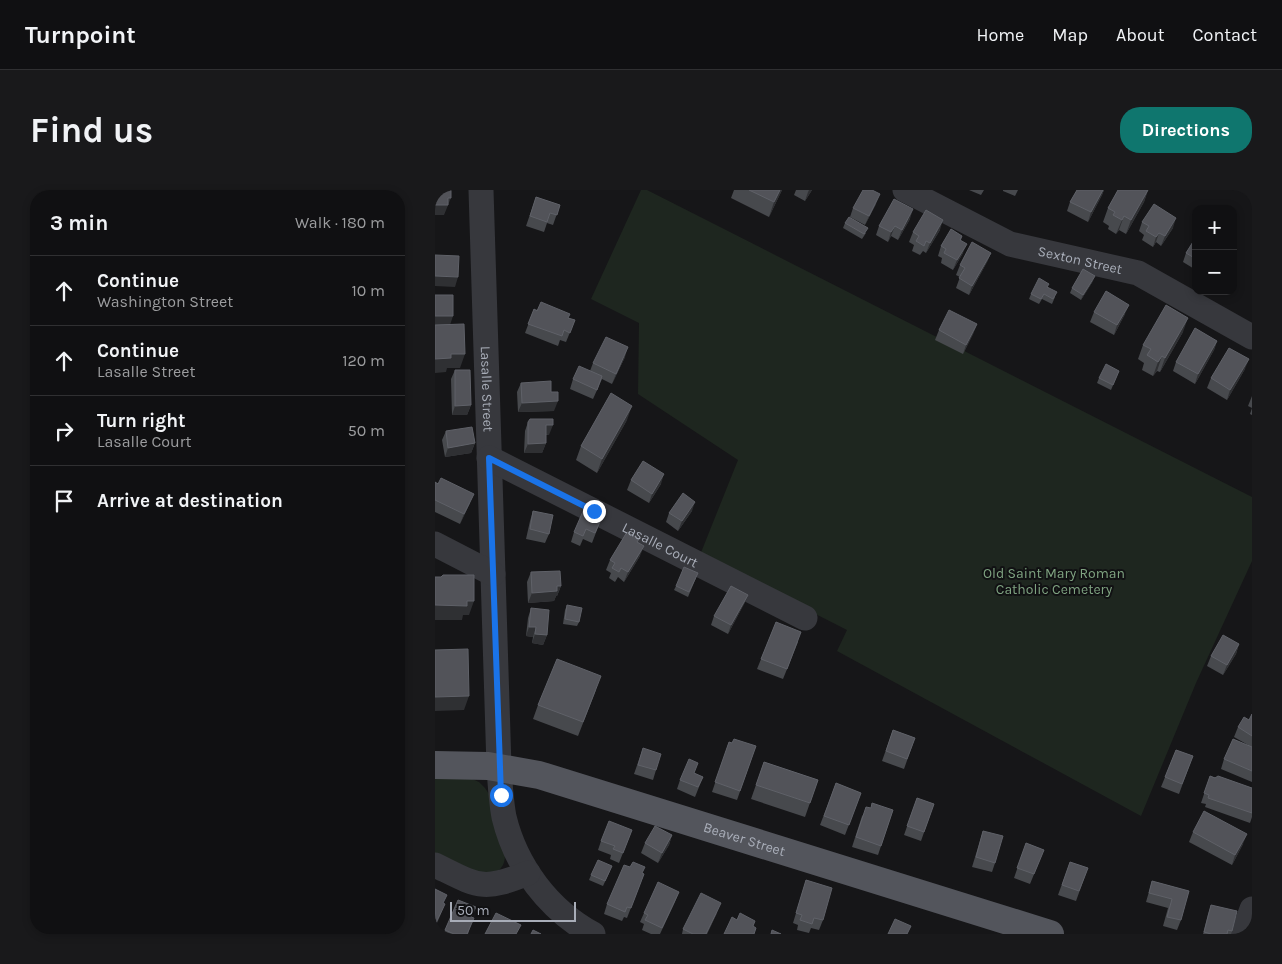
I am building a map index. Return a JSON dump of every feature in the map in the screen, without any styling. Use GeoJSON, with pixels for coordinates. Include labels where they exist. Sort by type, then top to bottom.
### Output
{"type":"FeatureCollection","features":[{"type":"Feature","properties":{"kind":"main road","name":"Beaver Street"},"geometry":{"type":"LineString","coordinates":[[435,765],[461,764],[499,767],[568,783],[1050,934]]}},
{"type":"Feature","properties":{"kind":"street","name":"Lasalle Street"},"geometry":{"type":"LineString","coordinates":[[481,190],[501,795],[512,842],[528,873],[541,892],[561,912],[593,934]]}},
{"type":"Feature","properties":{"kind":"street","name":"Sexton Street"},"geometry":{"type":"LineString","coordinates":[[905,190],[1010,244],[1139,274],[1252,337]]}},
{"type":"Feature","properties":{"kind":"street","name":"Lasalle Court"},"geometry":{"type":"LineString","coordinates":[[489,458],[805,618]]}},
{"type":"Feature","properties":{"kind":"street"},"geometry":{"type":"LineString","coordinates":[[435,544],[493,574]]}},
{"type":"Feature","properties":{"kind":"street"},"geometry":{"type":"LineString","coordinates":[[435,865],[469,881],[485,886],[503,883],[528,873]]}},
{"type":"Feature","properties":{"kind":"street"},"geometry":{"type":"LineString","coordinates":[[1243,934],[1252,909]]}},
{"type":"Feature","properties":{"kind":"green space","name":"Old Saint Mary Roman Catholic Cemetery"},"geometry":{"type":"Polygon","coordinates":[[[641,190],[647,190],[1252,497],[1252,561],[1196,683],[1141,816],[837,651],[847,630],[700,555],[738,460],[638,394],[639,323],[591,299],[641,190]]]}},
{"type":"Feature","properties":{"kind":"green space"},"geometry":{"type":"Polygon","coordinates":[[[435,778],[472,779],[479,782],[485,788],[489,794],[505,855],[501,869],[488,876],[435,854],[435,778]]]}},
{"type":"Feature","properties":{"kind":"building"},"geometry":{"type":"Polygon","coordinates":[[[435,190],[451,190],[451,198],[448,198],[448,205],[435,205],[435,190]]]}},
{"type":"Feature","properties":{"kind":"building"},"geometry":{"type":"Polygon","coordinates":[[[749,190],[780,190],[774,202],[749,190]]]}},
{"type":"Feature","properties":{"kind":"building"},"geometry":{"type":"Polygon","coordinates":[[[863,190],[872,190],[880,194],[869,216],[853,208],[863,190]]]}},
{"type":"Feature","properties":{"kind":"building"},"geometry":{"type":"Polygon","coordinates":[[[1077,190],[1103,190],[1091,212],[1070,202],[1077,190]]]}},
{"type":"Feature","properties":{"kind":"building"},"geometry":{"type":"Polygon","coordinates":[[[1118,190],[1148,190],[1131,220],[1124,216],[1122,220],[1113,215],[1115,212],[1108,208],[1118,190]]]}},
{"type":"Feature","properties":{"kind":"building"},"geometry":{"type":"Polygon","coordinates":[[[536,197],[560,205],[557,215],[550,213],[547,222],[530,216],[536,197]]]}},
{"type":"Feature","properties":{"kind":"building"},"geometry":{"type":"Polygon","coordinates":[[[894,199],[913,209],[902,230],[895,226],[891,232],[879,226],[894,199]]]}},
{"type":"Feature","properties":{"kind":"building"},"geometry":{"type":"Polygon","coordinates":[[[1154,204],[1176,218],[1165,236],[1159,233],[1156,237],[1146,231],[1149,226],[1142,222],[1154,204]]]}},
{"type":"Feature","properties":{"kind":"building"},"geometry":{"type":"Polygon","coordinates":[[[926,210],[943,220],[930,243],[926,241],[924,246],[916,241],[919,236],[913,232],[926,210]]]}},
{"type":"Feature","properties":{"kind":"building"},"geometry":{"type":"Polygon","coordinates":[[[849,217],[868,228],[864,234],[845,223],[849,217]]]}},
{"type":"Feature","properties":{"kind":"building"},"geometry":{"type":"Polygon","coordinates":[[[951,229],[962,236],[960,240],[967,244],[957,260],[944,253],[946,249],[941,246],[951,229]]]}},
{"type":"Feature","properties":{"kind":"building"},"geometry":{"type":"Polygon","coordinates":[[[972,242],[991,253],[972,286],[959,278],[965,268],[960,265],[972,242]]]}},
{"type":"Feature","properties":{"kind":"building"},"geometry":{"type":"Polygon","coordinates":[[[1192,243],[1192,257],[1186,253],[1192,243]]]}},
{"type":"Feature","properties":{"kind":"building"},"geometry":{"type":"Polygon","coordinates":[[[435,255],[459,256],[458,277],[435,276],[435,255]]]}},
{"type":"Feature","properties":{"kind":"building"},"geometry":{"type":"Polygon","coordinates":[[[1083,269],[1095,276],[1083,295],[1072,288],[1083,269]]]}},
{"type":"Feature","properties":{"kind":"building"},"geometry":{"type":"Polygon","coordinates":[[[1039,278],[1049,284],[1047,287],[1057,292],[1053,299],[1044,294],[1041,299],[1031,294],[1039,278]]]}},
{"type":"Feature","properties":{"kind":"building"},"geometry":{"type":"Polygon","coordinates":[[[1106,291],[1129,305],[1117,325],[1094,312],[1106,291]]]}},
{"type":"Feature","properties":{"kind":"building"},"geometry":{"type":"Polygon","coordinates":[[[435,295],[453,295],[453,316],[435,316],[435,295]]]}},
{"type":"Feature","properties":{"kind":"building"},"geometry":{"type":"Polygon","coordinates":[[[541,302],[570,314],[568,318],[575,320],[570,333],[564,330],[562,336],[528,324],[534,309],[537,311],[541,302]]]}},
{"type":"Feature","properties":{"kind":"building"},"geometry":{"type":"Polygon","coordinates":[[[1166,305],[1188,318],[1165,358],[1162,356],[1158,362],[1147,355],[1151,349],[1143,345],[1166,305]]]}},
{"type":"Feature","properties":{"kind":"building"},"geometry":{"type":"Polygon","coordinates":[[[949,310],[977,324],[966,345],[939,330],[949,310]]]}},
{"type":"Feature","properties":{"kind":"building"},"geometry":{"type":"Polygon","coordinates":[[[464,324],[465,354],[451,354],[451,358],[435,359],[435,325],[464,324]]]}},
{"type":"Feature","properties":{"kind":"building"},"geometry":{"type":"Polygon","coordinates":[[[1195,328],[1217,341],[1198,374],[1176,362],[1195,328]]]}},
{"type":"Feature","properties":{"kind":"building"},"geometry":{"type":"Polygon","coordinates":[[[606,337],[628,347],[616,374],[593,363],[606,337]]]}},
{"type":"Feature","properties":{"kind":"building"},"geometry":{"type":"Polygon","coordinates":[[[1229,348],[1249,359],[1230,390],[1211,378],[1229,348]]]}},
{"type":"Feature","properties":{"kind":"building"},"geometry":{"type":"Polygon","coordinates":[[[1106,364],[1119,371],[1113,385],[1099,378],[1106,364]]]}},
{"type":"Feature","properties":{"kind":"building"},"geometry":{"type":"Polygon","coordinates":[[[579,366],[602,376],[597,390],[573,379],[579,366]]]}},
{"type":"Feature","properties":{"kind":"building"},"geometry":{"type":"Polygon","coordinates":[[[455,370],[470,370],[471,405],[455,406],[455,370]]]}},
{"type":"Feature","properties":{"kind":"building"},"geometry":{"type":"Polygon","coordinates":[[[551,381],[551,392],[558,392],[558,401],[522,403],[521,383],[551,381]]]}},
{"type":"Feature","properties":{"kind":"building"},"geometry":{"type":"Polygon","coordinates":[[[611,393],[632,406],[602,459],[581,446],[611,393]]]}},
{"type":"Feature","properties":{"kind":"building"},"geometry":{"type":"Polygon","coordinates":[[[530,419],[553,419],[553,425],[546,425],[546,443],[528,444],[528,422],[530,419]]]}},
{"type":"Feature","properties":{"kind":"building"},"geometry":{"type":"Polygon","coordinates":[[[472,427],[475,443],[448,448],[446,431],[472,427]]]}},
{"type":"Feature","properties":{"kind":"building"},"geometry":{"type":"Polygon","coordinates":[[[643,461],[664,474],[652,494],[631,480],[643,461]]]}},
{"type":"Feature","properties":{"kind":"building"},"geometry":{"type":"Polygon","coordinates":[[[441,478],[474,494],[464,514],[435,500],[435,482],[438,484],[441,478]]]}},
{"type":"Feature","properties":{"kind":"building"},"geometry":{"type":"Polygon","coordinates":[[[683,493],[695,502],[682,521],[669,513],[683,493]]]}},
{"type":"Feature","properties":{"kind":"building"},"geometry":{"type":"Polygon","coordinates":[[[584,509],[602,517],[595,533],[586,529],[583,536],[574,532],[584,509]]]}},
{"type":"Feature","properties":{"kind":"building"},"geometry":{"type":"Polygon","coordinates":[[[533,511],[553,515],[549,534],[530,529],[533,511]]]}},
{"type":"Feature","properties":{"kind":"building"},"geometry":{"type":"Polygon","coordinates":[[[627,532],[639,539],[637,542],[644,546],[628,572],[621,568],[619,572],[612,568],[615,563],[610,560],[627,532]]]}},
{"type":"Feature","properties":{"kind":"building"},"geometry":{"type":"Polygon","coordinates":[[[684,567],[698,573],[689,592],[676,586],[684,567]]]}},
{"type":"Feature","properties":{"kind":"building"},"geometry":{"type":"Polygon","coordinates":[[[560,571],[561,586],[557,586],[557,591],[532,593],[531,572],[560,571]]]}},
{"type":"Feature","properties":{"kind":"building"},"geometry":{"type":"Polygon","coordinates":[[[443,575],[474,575],[474,601],[467,601],[467,606],[435,605],[435,577],[443,575]]]}},
{"type":"Feature","properties":{"kind":"building"},"geometry":{"type":"Polygon","coordinates":[[[731,586],[748,595],[731,625],[714,616],[731,586]]]}},
{"type":"Feature","properties":{"kind":"building"},"geometry":{"type":"Polygon","coordinates":[[[567,605],[582,608],[579,622],[565,619],[567,605]]]}},
{"type":"Feature","properties":{"kind":"building"},"geometry":{"type":"Polygon","coordinates":[[[531,608],[549,610],[547,635],[535,634],[536,627],[529,627],[531,608]]]}},
{"type":"Feature","properties":{"kind":"building"},"geometry":{"type":"Polygon","coordinates":[[[776,622],[801,632],[787,669],[761,659],[776,622]]]}},
{"type":"Feature","properties":{"kind":"building"},"geometry":{"type":"Polygon","coordinates":[[[1223,635],[1239,644],[1227,665],[1211,656],[1223,635]]]}},
{"type":"Feature","properties":{"kind":"building"},"geometry":{"type":"Polygon","coordinates":[[[468,649],[469,696],[435,697],[435,650],[468,649]]]}},
{"type":"Feature","properties":{"kind":"building"},"geometry":{"type":"Polygon","coordinates":[[[557,659],[601,676],[583,722],[538,705],[557,659]]]}},
{"type":"Feature","properties":{"kind":"building"},"geometry":{"type":"Polygon","coordinates":[[[1252,714],[1252,736],[1238,727],[1244,717],[1249,720],[1252,714]]]}},
{"type":"Feature","properties":{"kind":"building"},"geometry":{"type":"Polygon","coordinates":[[[893,730],[915,738],[907,759],[886,751],[893,730]]]}},
{"type":"Feature","properties":{"kind":"building"},"geometry":{"type":"Polygon","coordinates":[[[734,739],[756,746],[740,791],[715,782],[729,742],[732,743],[734,739]]]}},
{"type":"Feature","properties":{"kind":"building"},"geometry":{"type":"Polygon","coordinates":[[[1233,739],[1252,747],[1252,771],[1224,759],[1233,739]]]}},
{"type":"Feature","properties":{"kind":"building"},"geometry":{"type":"Polygon","coordinates":[[[643,748],[661,754],[656,770],[638,765],[643,748]]]}},
{"type":"Feature","properties":{"kind":"building"},"geometry":{"type":"Polygon","coordinates":[[[1176,750],[1193,756],[1182,784],[1165,777],[1176,750]]]}},
{"type":"Feature","properties":{"kind":"building"},"geometry":{"type":"Polygon","coordinates":[[[689,759],[698,763],[694,773],[703,777],[698,787],[680,780],[689,759]]]}},
{"type":"Feature","properties":{"kind":"building"},"geometry":{"type":"Polygon","coordinates":[[[764,762],[818,780],[810,803],[756,785],[764,762]]]}},
{"type":"Feature","properties":{"kind":"building"},"geometry":{"type":"Polygon","coordinates":[[[1210,776],[1215,778],[1218,776],[1252,788],[1252,813],[1208,798],[1209,795],[1204,793],[1210,776]]]}},
{"type":"Feature","properties":{"kind":"building"},"geometry":{"type":"Polygon","coordinates":[[[836,783],[861,793],[849,825],[824,816],[836,783]]]}},
{"type":"Feature","properties":{"kind":"building"},"geometry":{"type":"Polygon","coordinates":[[[917,798],[934,804],[924,832],[907,826],[917,798]]]}},
{"type":"Feature","properties":{"kind":"building"},"geometry":{"type":"Polygon","coordinates":[[[872,803],[893,810],[881,846],[856,837],[866,807],[871,808],[872,803]]]}},
{"type":"Feature","properties":{"kind":"building"},"geometry":{"type":"Polygon","coordinates":[[[1204,811],[1247,834],[1235,855],[1193,832],[1204,811]]]}},
{"type":"Feature","properties":{"kind":"building"},"geometry":{"type":"Polygon","coordinates":[[[609,821],[632,830],[623,853],[613,849],[615,846],[601,841],[609,821]]]}},
{"type":"Feature","properties":{"kind":"building"},"geometry":{"type":"Polygon","coordinates":[[[655,826],[672,835],[662,853],[645,843],[655,826]]]}},
{"type":"Feature","properties":{"kind":"building"},"geometry":{"type":"Polygon","coordinates":[[[983,831],[1003,836],[995,863],[976,857],[983,831]]]}},
{"type":"Feature","properties":{"kind":"building"},"geometry":{"type":"Polygon","coordinates":[[[1026,843],[1044,850],[1034,874],[1017,868],[1026,843]]]}},
{"type":"Feature","properties":{"kind":"building"},"geometry":{"type":"Polygon","coordinates":[[[598,860],[612,866],[605,881],[591,875],[598,860]]]}},
{"type":"Feature","properties":{"kind":"building"},"geometry":{"type":"Polygon","coordinates":[[[633,862],[645,867],[642,873],[644,874],[631,908],[627,907],[625,912],[607,904],[624,865],[630,867],[633,862]]]}},
{"type":"Feature","properties":{"kind":"building"},"geometry":{"type":"Polygon","coordinates":[[[1070,862],[1088,868],[1079,891],[1062,885],[1070,862]]]}},
{"type":"Feature","properties":{"kind":"building"},"geometry":{"type":"Polygon","coordinates":[[[806,880],[832,888],[823,920],[814,918],[812,924],[800,920],[802,915],[796,913],[806,880]]]}},
{"type":"Feature","properties":{"kind":"building"},"geometry":{"type":"Polygon","coordinates":[[[1152,881],[1189,891],[1181,920],[1167,917],[1172,899],[1149,893],[1152,881]]]}},
{"type":"Feature","properties":{"kind":"building"},"geometry":{"type":"Polygon","coordinates":[[[658,882],[679,892],[662,928],[645,920],[648,915],[644,913],[658,882]]]}},
{"type":"Feature","properties":{"kind":"building"},"geometry":{"type":"Polygon","coordinates":[[[435,889],[447,895],[436,923],[435,922],[435,889]]]}},
{"type":"Feature","properties":{"kind":"building"},"geometry":{"type":"Polygon","coordinates":[[[701,893],[721,903],[706,934],[693,934],[683,929],[701,893]]]}},
{"type":"Feature","properties":{"kind":"building"},"geometry":{"type":"Polygon","coordinates":[[[458,900],[476,907],[471,917],[474,918],[467,934],[454,934],[445,930],[458,900]]]}},
{"type":"Feature","properties":{"kind":"building"},"geometry":{"type":"Polygon","coordinates":[[[1211,905],[1237,911],[1232,931],[1228,930],[1227,934],[1204,932],[1211,905]]]}},
{"type":"Feature","properties":{"kind":"building"},"geometry":{"type":"Polygon","coordinates":[[[496,913],[521,925],[516,934],[485,934],[496,913]]]}},
{"type":"Feature","properties":{"kind":"building"},"geometry":{"type":"Polygon","coordinates":[[[740,913],[755,921],[753,926],[756,928],[754,934],[724,934],[732,917],[737,920],[740,913]]]}},
{"type":"Feature","properties":{"kind":"building"},"geometry":{"type":"Polygon","coordinates":[[[895,919],[911,926],[907,934],[888,934],[895,919]]]}},
{"type":"Feature","properties":{"kind":"building"},"geometry":{"type":"Polygon","coordinates":[[[533,930],[541,934],[531,934],[533,930]]]}},
{"type":"Feature","properties":{"kind":"building"},"geometry":{"type":"Polygon","coordinates":[[[772,930],[781,934],[771,934],[772,930]]]}},
{"type":"Feature","properties":{"kind":"route"},"geometry":{"type":"LineString","coordinates":[[501,795],[489,458],[594,511]]}}]}
